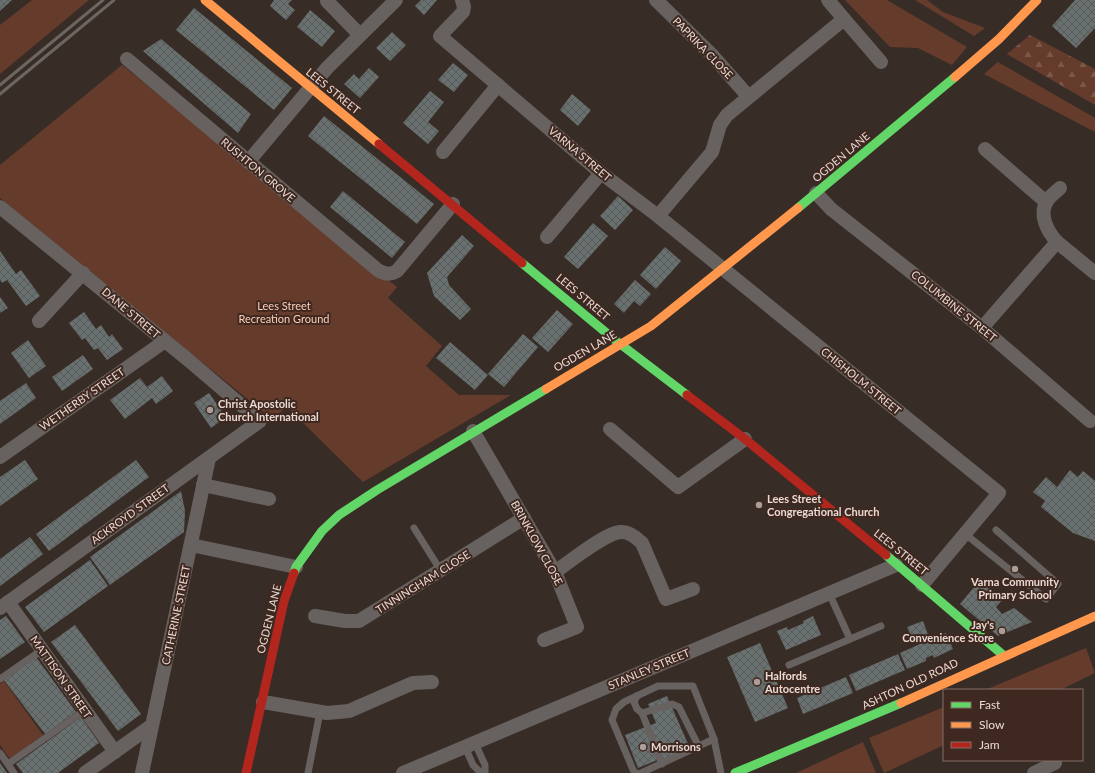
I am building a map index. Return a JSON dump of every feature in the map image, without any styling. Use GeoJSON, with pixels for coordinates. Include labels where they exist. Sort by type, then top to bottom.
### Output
{"type":"FeatureCollection","features":[{"type":"Feature","properties":{"kind":"main road","name":"LEES STREET"},"geometry":{"type":"LineString","coordinates":[[205,0],[453,204],[620,344],[745,439],[922,585],[1003,655]]}},
{"type":"Feature","properties":{"kind":"main road","name":"OGDEN LANE"},"geometry":{"type":"LineString","coordinates":[[246,773],[263,702],[284,601],[296,567],[322,531],[339,514],[473,431],[651,326],[816,193],[969,66],[1000,39],[1036,0]]}},
{"type":"Feature","properties":{"kind":"main road","name":"ASHTON OLD ROAD"},"geometry":{"type":"LineString","coordinates":[[736,773],[848,726],[1003,655],[1095,616]]}},
{"type":"Feature","properties":{"kind":"street"},"geometry":{"type":"LineString","coordinates":[[248,162],[310,87],[360,34],[396,0]]}},
{"type":"Feature","properties":{"kind":"street","name":"VARNA STREET"},"geometry":{"type":"LineString","coordinates":[[462,0],[464,7],[463,12],[440,36],[601,173],[723,268]]}},
{"type":"Feature","properties":{"kind":"street","name":"PAPRIKA CLOSE"},"geometry":{"type":"LineString","coordinates":[[656,0],[711,54],[748,96]]}},
{"type":"Feature","properties":{"kind":"street"},"geometry":{"type":"LineString","coordinates":[[828,0],[881,62]]}},
{"type":"Feature","properties":{"kind":"street"},"geometry":{"type":"LineString","coordinates":[[327,2],[360,34]]}},
{"type":"Feature","properties":{"kind":"street"},"geometry":{"type":"LineString","coordinates":[[658,216],[712,152],[720,125],[727,114],[844,19]]}},
{"type":"Feature","properties":{"kind":"street","name":"RUSHTON GROVE"},"geometry":{"type":"LineString","coordinates":[[126,59],[379,271],[385,274],[392,274],[401,267],[453,204]]}},
{"type":"Feature","properties":{"kind":"street"},"geometry":{"type":"LineString","coordinates":[[443,152],[498,85]]}},
{"type":"Feature","properties":{"kind":"street"},"geometry":{"type":"LineString","coordinates":[[985,149],[1046,202]]}},
{"type":"Feature","properties":{"kind":"street"},"geometry":{"type":"LineString","coordinates":[[546,237],[601,173]]}},
{"type":"Feature","properties":{"kind":"street"},"geometry":{"type":"LineString","coordinates":[[1060,188],[1046,202],[1044,219],[1049,232],[1057,242],[1095,273]]}},
{"type":"Feature","properties":{"kind":"street","name":"COLUMBINE STREET"},"geometry":{"type":"LineString","coordinates":[[816,193],[831,209],[982,328],[1090,421]]}},
{"type":"Feature","properties":{"kind":"street","name":"DANE STREET"},"geometry":{"type":"LineString","coordinates":[[0,207],[241,403],[260,421]]}},
{"type":"Feature","properties":{"kind":"street"},"geometry":{"type":"LineString","coordinates":[[982,328],[1057,242]]}},
{"type":"Feature","properties":{"kind":"street","name":"CHISHOLM STREET"},"geometry":{"type":"LineString","coordinates":[[723,268],[999,493],[964,533]]}},
{"type":"Feature","properties":{"kind":"street"},"geometry":{"type":"LineString","coordinates":[[39,321],[83,273]]}},
{"type":"Feature","properties":{"kind":"street","name":"WETHERBY STREET"},"geometry":{"type":"LineString","coordinates":[[0,457],[165,341]]}},
{"type":"Feature","properties":{"kind":"street","name":"ACKROYD STREET"},"geometry":{"type":"LineString","coordinates":[[4,605],[260,421]]}},
{"type":"Feature","properties":{"kind":"street"},"geometry":{"type":"LineString","coordinates":[[610,429],[678,487],[745,439]]}},
{"type":"Feature","properties":{"kind":"street","name":"BRINKLOW CLOSE"},"geometry":{"type":"LineString","coordinates":[[473,431],[555,572],[577,627],[544,640]]}},
{"type":"Feature","properties":{"kind":"street","name":"CATHERINE STREET"},"geometry":{"type":"LineString","coordinates":[[142,773],[209,458]]}},
{"type":"Feature","properties":{"kind":"street"},"geometry":{"type":"LineString","coordinates":[[203,485],[269,499]]}},
{"type":"Feature","properties":{"kind":"street","name":"TINNINGHAM CLOSE"},"geometry":{"type":"LineString","coordinates":[[315,616],[345,621],[359,621],[524,518]]}},
{"type":"Feature","properties":{"kind":"street"},"geometry":{"type":"LineString","coordinates":[[555,572],[603,539],[615,533],[625,532],[642,542],[666,599],[693,589]]}},
{"type":"Feature","properties":{"kind":"street"},"geometry":{"type":"LineString","coordinates":[[922,585],[964,533]]}},
{"type":"Feature","properties":{"kind":"street"},"geometry":{"type":"LineString","coordinates":[[191,545],[296,567]]}},
{"type":"Feature","properties":{"kind":"street","name":"STANLEY STREET"},"geometry":{"type":"LineString","coordinates":[[403,773],[896,565]]}},
{"type":"Feature","properties":{"kind":"street","name":"MATTISON STREET"},"geometry":{"type":"LineString","coordinates":[[4,605],[42,650],[115,752]]}},
{"type":"Feature","properties":{"kind":"street"},"geometry":{"type":"LineString","coordinates":[[263,702],[327,713],[349,711],[413,683],[432,682]]}},
{"type":"Feature","properties":{"kind":"street"},"geometry":{"type":"LineString","coordinates":[[85,773],[151,726]]}},
{"type":"Feature","properties":{"kind":"street"},"geometry":{"type":"LineString","coordinates":[[1039,772],[1055,763]]}},
{"type":"Feature","properties":{"kind":"lane"},"geometry":{"type":"LineString","coordinates":[[414,528],[441,571]]}},
{"type":"Feature","properties":{"kind":"lane"},"geometry":{"type":"LineString","coordinates":[[964,533],[1046,599],[1058,584],[996,530]]}},
{"type":"Feature","properties":{"kind":"lane"},"geometry":{"type":"LineString","coordinates":[[829,593],[850,639]]}},
{"type":"Feature","properties":{"kind":"lane"},"geometry":{"type":"LineString","coordinates":[[789,665],[881,626]]}},
{"type":"Feature","properties":{"kind":"lane"},"geometry":{"type":"LineString","coordinates":[[0,679],[42,650]]}},
{"type":"Feature","properties":{"kind":"lane"},"geometry":{"type":"LineString","coordinates":[[637,773],[634,772],[612,720],[616,709],[624,702],[658,686],[693,686],[714,739],[722,773]]}},
{"type":"Feature","properties":{"kind":"lane"},"geometry":{"type":"LineString","coordinates":[[637,696],[634,702],[642,713],[662,764]]}},
{"type":"Feature","properties":{"kind":"lane"},"geometry":{"type":"LineString","coordinates":[[642,713],[672,704],[679,707],[698,745]]}},
{"type":"Feature","properties":{"kind":"lane"},"geometry":{"type":"LineString","coordinates":[[8,764],[85,710]]}},
{"type":"Feature","properties":{"kind":"lane"},"geometry":{"type":"LineString","coordinates":[[308,773],[320,712]]}},
{"type":"Feature","properties":{"kind":"lane"},"geometry":{"type":"LineString","coordinates":[[641,773],[698,745],[714,739]]}},
{"type":"Feature","properties":{"kind":"lane"},"geometry":{"type":"LineString","coordinates":[[470,745],[474,765],[481,773]]}},
{"type":"Feature","properties":{"kind":"lane"},"geometry":{"type":"LineString","coordinates":[[470,745],[485,765],[485,773]]}},
{"type":"Feature","properties":{"kind":"lane"},"geometry":{"type":"LineString","coordinates":[[0,753],[14,773]]}},
{"type":"Feature","properties":{"kind":"green space"},"geometry":{"type":"Polygon","coordinates":[[[32,0],[89,0],[0,74],[0,25],[32,0]]]}},
{"type":"Feature","properties":{"kind":"green space"},"geometry":{"type":"Polygon","coordinates":[[[845,0],[887,0],[967,47],[952,65],[918,48],[890,47],[845,0]]]}},
{"type":"Feature","properties":{"kind":"green space"},"geometry":{"type":"Polygon","coordinates":[[[915,0],[927,0],[943,12],[985,28],[974,36],[915,0]]]}},
{"type":"Feature","properties":{"kind":"green space"},"geometry":{"type":"Polygon","coordinates":[[[1030,35],[1095,69],[1095,105],[1007,54],[1030,35]]]}},
{"type":"Feature","properties":{"kind":"green space"},"geometry":{"type":"Polygon","coordinates":[[[998,62],[1095,118],[1095,132],[984,74],[998,62]]]}},
{"type":"Feature","properties":{"kind":"green space","name":"Lees Street Recreation Ground"},"geometry":{"type":"Polygon","coordinates":[[[122,65],[397,287],[388,298],[442,346],[426,366],[459,395],[511,395],[363,482],[287,407],[272,419],[0,198],[0,165],[122,65]]]}},
{"type":"Feature","properties":{"kind":"green space"},"geometry":{"type":"Polygon","coordinates":[[[1086,648],[1095,673],[1062,689],[987,689],[1086,648]]]}},
{"type":"Feature","properties":{"kind":"green space"},"geometry":{"type":"Polygon","coordinates":[[[4,681],[43,735],[10,759],[0,745],[0,684],[4,681]]]}},
{"type":"Feature","properties":{"kind":"green space"},"geometry":{"type":"Polygon","coordinates":[[[943,707],[943,745],[884,773],[869,738],[943,707]]]}},
{"type":"Feature","properties":{"kind":"green space"},"geometry":{"type":"Polygon","coordinates":[[[863,742],[876,773],[796,773],[863,742]]]}},
{"type":"Feature","properties":{"kind":"building"},"geometry":{"type":"Polygon","coordinates":[[[0,0],[12,0],[0,11],[0,0]]]}},
{"type":"Feature","properties":{"kind":"building"},"geometry":{"type":"Polygon","coordinates":[[[274,0],[292,0],[288,4],[295,10],[286,20],[270,6],[274,0]]]}},
{"type":"Feature","properties":{"kind":"building"},"geometry":{"type":"Polygon","coordinates":[[[421,0],[437,0],[424,15],[415,6],[421,0]]]}},
{"type":"Feature","properties":{"kind":"building"},"geometry":{"type":"Polygon","coordinates":[[[1075,0],[1095,0],[1095,28],[1076,48],[1052,26],[1075,0]]]}},
{"type":"Feature","properties":{"kind":"building"},"geometry":{"type":"Polygon","coordinates":[[[194,8],[292,88],[274,110],[176,30],[194,8]]]}},
{"type":"Feature","properties":{"kind":"building"},"geometry":{"type":"Polygon","coordinates":[[[310,10],[335,31],[322,47],[297,27],[310,10]]]}},
{"type":"Feature","properties":{"kind":"building"},"geometry":{"type":"Polygon","coordinates":[[[392,32],[406,45],[390,61],[376,48],[392,32]]]}},
{"type":"Feature","properties":{"kind":"building"},"geometry":{"type":"Polygon","coordinates":[[[161,39],[251,114],[238,133],[143,51],[161,39]]]}},
{"type":"Feature","properties":{"kind":"building"},"geometry":{"type":"Polygon","coordinates":[[[453,63],[468,75],[454,92],[438,80],[453,63]]]}},
{"type":"Feature","properties":{"kind":"building"},"geometry":{"type":"Polygon","coordinates":[[[369,68],[379,77],[360,98],[344,84],[354,74],[359,79],[369,68]]]}},
{"type":"Feature","properties":{"kind":"building"},"geometry":{"type":"Polygon","coordinates":[[[430,91],[444,102],[428,122],[439,131],[428,144],[403,123],[430,91]]]}},
{"type":"Feature","properties":{"kind":"building"},"geometry":{"type":"Polygon","coordinates":[[[572,94],[591,110],[578,126],[560,110],[572,94]]]}},
{"type":"Feature","properties":{"kind":"building"},"geometry":{"type":"Polygon","coordinates":[[[324,116],[434,204],[417,224],[308,136],[324,116]]]}},
{"type":"Feature","properties":{"kind":"building"},"geometry":{"type":"Polygon","coordinates":[[[343,191],[405,242],[392,258],[330,207],[343,191]]]}},
{"type":"Feature","properties":{"kind":"building"},"geometry":{"type":"Polygon","coordinates":[[[618,196],[633,210],[615,230],[600,216],[618,196]]]}},
{"type":"Feature","properties":{"kind":"building"},"geometry":{"type":"Polygon","coordinates":[[[593,223],[608,236],[578,269],[564,257],[593,223]]]}},
{"type":"Feature","properties":{"kind":"building"},"geometry":{"type":"Polygon","coordinates":[[[462,235],[474,246],[447,277],[449,285],[471,309],[460,320],[434,296],[427,273],[462,235]]]}},
{"type":"Feature","properties":{"kind":"building"},"geometry":{"type":"Polygon","coordinates":[[[665,247],[681,261],[656,289],[640,275],[665,247]]]}},
{"type":"Feature","properties":{"kind":"building"},"geometry":{"type":"Polygon","coordinates":[[[0,251],[16,274],[21,270],[40,296],[26,306],[7,280],[2,283],[0,280],[0,251]]]}},
{"type":"Feature","properties":{"kind":"building"},"geometry":{"type":"Polygon","coordinates":[[[635,280],[651,294],[640,306],[634,301],[624,313],[614,304],[635,280]]]}},
{"type":"Feature","properties":{"kind":"building"},"geometry":{"type":"Polygon","coordinates":[[[0,297],[8,308],[0,313],[0,297]]]}},
{"type":"Feature","properties":{"kind":"building"},"geometry":{"type":"Polygon","coordinates":[[[557,310],[573,324],[548,352],[532,338],[557,310]]]}},
{"type":"Feature","properties":{"kind":"building"},"geometry":{"type":"Polygon","coordinates":[[[84,312],[96,329],[101,325],[109,337],[112,334],[123,349],[107,360],[98,348],[94,350],[85,338],[82,340],[69,323],[84,312]]]}},
{"type":"Feature","properties":{"kind":"building"},"geometry":{"type":"Polygon","coordinates":[[[523,334],[538,347],[504,387],[488,374],[523,334]]]}},
{"type":"Feature","properties":{"kind":"building"},"geometry":{"type":"Polygon","coordinates":[[[28,340],[46,366],[29,378],[11,353],[28,340]]]}},
{"type":"Feature","properties":{"kind":"building"},"geometry":{"type":"Polygon","coordinates":[[[450,342],[488,375],[475,390],[436,358],[450,342]]]}},
{"type":"Feature","properties":{"kind":"building"},"geometry":{"type":"Polygon","coordinates":[[[83,355],[93,369],[62,391],[52,377],[83,355]]]}},
{"type":"Feature","properties":{"kind":"building"},"geometry":{"type":"Polygon","coordinates":[[[162,376],[173,391],[156,404],[152,398],[125,419],[110,400],[140,378],[147,387],[162,376]]]}},
{"type":"Feature","properties":{"kind":"building"},"geometry":{"type":"Polygon","coordinates":[[[26,383],[36,398],[0,424],[0,401],[26,383]]]}},
{"type":"Feature","properties":{"kind":"building","name":"Christ Apostolic Church International"},"geometry":{"type":"Polygon","coordinates":[[[209,393],[226,417],[211,428],[194,403],[209,393]]]}},
{"type":"Feature","properties":{"kind":"building"},"geometry":{"type":"Polygon","coordinates":[[[25,460],[38,479],[0,506],[0,477],[25,460]]]}},
{"type":"Feature","properties":{"kind":"building"},"geometry":{"type":"Polygon","coordinates":[[[136,460],[149,477],[49,551],[36,534],[136,460]]]}},
{"type":"Feature","properties":{"kind":"building"},"geometry":{"type":"Polygon","coordinates":[[[1070,470],[1078,477],[1083,471],[1095,481],[1095,541],[1073,533],[1041,507],[1045,501],[1033,492],[1046,477],[1057,487],[1070,470]]]}},
{"type":"Feature","properties":{"kind":"building"},"geometry":{"type":"Polygon","coordinates":[[[181,491],[185,511],[184,532],[110,585],[90,557],[181,491]]]}},
{"type":"Feature","properties":{"kind":"building"},"geometry":{"type":"Polygon","coordinates":[[[30,537],[43,554],[0,586],[0,559],[30,537]]]}},
{"type":"Feature","properties":{"kind":"building"},"geometry":{"type":"Polygon","coordinates":[[[90,560],[108,586],[44,632],[25,607],[90,560]]]}},
{"type":"Feature","properties":{"kind":"building"},"geometry":{"type":"Polygon","coordinates":[[[980,580],[1003,599],[996,607],[1002,614],[1014,608],[1032,622],[998,636],[960,604],[980,580]]]}},
{"type":"Feature","properties":{"kind":"building"},"geometry":{"type":"Polygon","coordinates":[[[6,616],[25,642],[0,659],[0,620],[6,616]]]}},
{"type":"Feature","properties":{"kind":"building"},"geometry":{"type":"Polygon","coordinates":[[[813,616],[821,635],[786,650],[777,631],[787,627],[788,630],[804,623],[803,621],[813,616]]]}},
{"type":"Feature","properties":{"kind":"building"},"geometry":{"type":"Polygon","coordinates":[[[923,621],[930,640],[946,633],[953,649],[934,658],[933,655],[926,658],[926,661],[907,669],[900,653],[920,644],[918,642],[914,643],[907,627],[923,621]]]}},
{"type":"Feature","properties":{"kind":"building"},"geometry":{"type":"Polygon","coordinates":[[[75,625],[141,714],[118,731],[51,642],[75,625]]]}},
{"type":"Feature","properties":{"kind":"building","name":"Halfords Autocentre"},"geometry":{"type":"Polygon","coordinates":[[[760,643],[788,708],[755,722],[727,657],[760,643]]]}},
{"type":"Feature","properties":{"kind":"building"},"geometry":{"type":"Polygon","coordinates":[[[898,654],[905,670],[856,691],[849,675],[898,654]]]}},
{"type":"Feature","properties":{"kind":"building"},"geometry":{"type":"Polygon","coordinates":[[[36,657],[76,712],[45,734],[4,680],[36,657]]]}},
{"type":"Feature","properties":{"kind":"building"},"geometry":{"type":"Polygon","coordinates":[[[846,677],[853,693],[803,714],[797,698],[846,677]]]}},
{"type":"Feature","properties":{"kind":"building"},"geometry":{"type":"Polygon","coordinates":[[[667,696],[692,753],[660,759],[638,768],[625,735],[656,723],[648,704],[667,696]]]}},
{"type":"Feature","properties":{"kind":"building"},"geometry":{"type":"Polygon","coordinates":[[[81,717],[99,743],[58,773],[23,773],[16,764],[81,717]]]}},
{"type":"Feature","properties":{"kind":"building"},"geometry":{"type":"Polygon","coordinates":[[[0,763],[7,773],[0,773],[0,763]]]}},
{"type":"Feature","properties":{"kind":"railway"},"geometry":{"type":"LineString","coordinates":[[0,85],[103,0]]}},
{"type":"Feature","properties":{"kind":"railway"},"geometry":{"type":"LineString","coordinates":[[0,94],[114,0]]}},
{"type":"Feature","properties":{"kind":"traffic: fast"},"geometry":{"type":"LineString","coordinates":[[798,208],[955,77]]}},
{"type":"Feature","properties":{"kind":"traffic: fast"},"geometry":{"type":"LineString","coordinates":[[522,263],[615,340],[687,395]]}},
{"type":"Feature","properties":{"kind":"traffic: fast"},"geometry":{"type":"LineString","coordinates":[[294,573],[296,567],[322,531],[339,515],[377,490],[546,389]]}},
{"type":"Feature","properties":{"kind":"traffic: fast"},"geometry":{"type":"LineString","coordinates":[[886,555],[1003,655]]}},
{"type":"Feature","properties":{"kind":"traffic: fast"},"geometry":{"type":"LineString","coordinates":[[735,773],[901,703]]}},
{"type":"Feature","properties":{"kind":"traffic: slow"},"geometry":{"type":"LineString","coordinates":[[205,0],[379,144]]}},
{"type":"Feature","properties":{"kind":"traffic: slow"},"geometry":{"type":"LineString","coordinates":[[955,77],[999,39],[1037,0]]}},
{"type":"Feature","properties":{"kind":"traffic: slow"},"geometry":{"type":"LineString","coordinates":[[546,389],[651,326],[798,208]]}},
{"type":"Feature","properties":{"kind":"traffic: slow"},"geometry":{"type":"LineString","coordinates":[[901,703],[1095,616]]}},
{"type":"Feature","properties":{"kind":"traffic: jam"},"geometry":{"type":"LineString","coordinates":[[379,144],[522,263]]}},
{"type":"Feature","properties":{"kind":"traffic: jam"},"geometry":{"type":"LineString","coordinates":[[687,395],[745,439],[886,555]]}},
{"type":"Feature","properties":{"kind":"traffic: jam"},"geometry":{"type":"LineString","coordinates":[[246,773],[284,601],[294,573]]}},
{"type":"Feature","properties":{"kind":"place","name":"Christ Apostolic Church International"},"geometry":{"type":"Point","coordinates":[210,410]}},
{"type":"Feature","properties":{"kind":"place","name":"Lees Street Congregational Church"},"geometry":{"type":"Point","coordinates":[759,505]}},
{"type":"Feature","properties":{"kind":"place","name":"Varna Community Primary School"},"geometry":{"type":"Point","coordinates":[1015,569]}},
{"type":"Feature","properties":{"kind":"place","name":"Jay's Convenience Store"},"geometry":{"type":"Point","coordinates":[1002,631]}},
{"type":"Feature","properties":{"kind":"place","name":"Halfords Autocentre"},"geometry":{"type":"Point","coordinates":[757,682]}},
{"type":"Feature","properties":{"kind":"place","name":"Morrisons"},"geometry":{"type":"Point","coordinates":[643,747]}}]}
